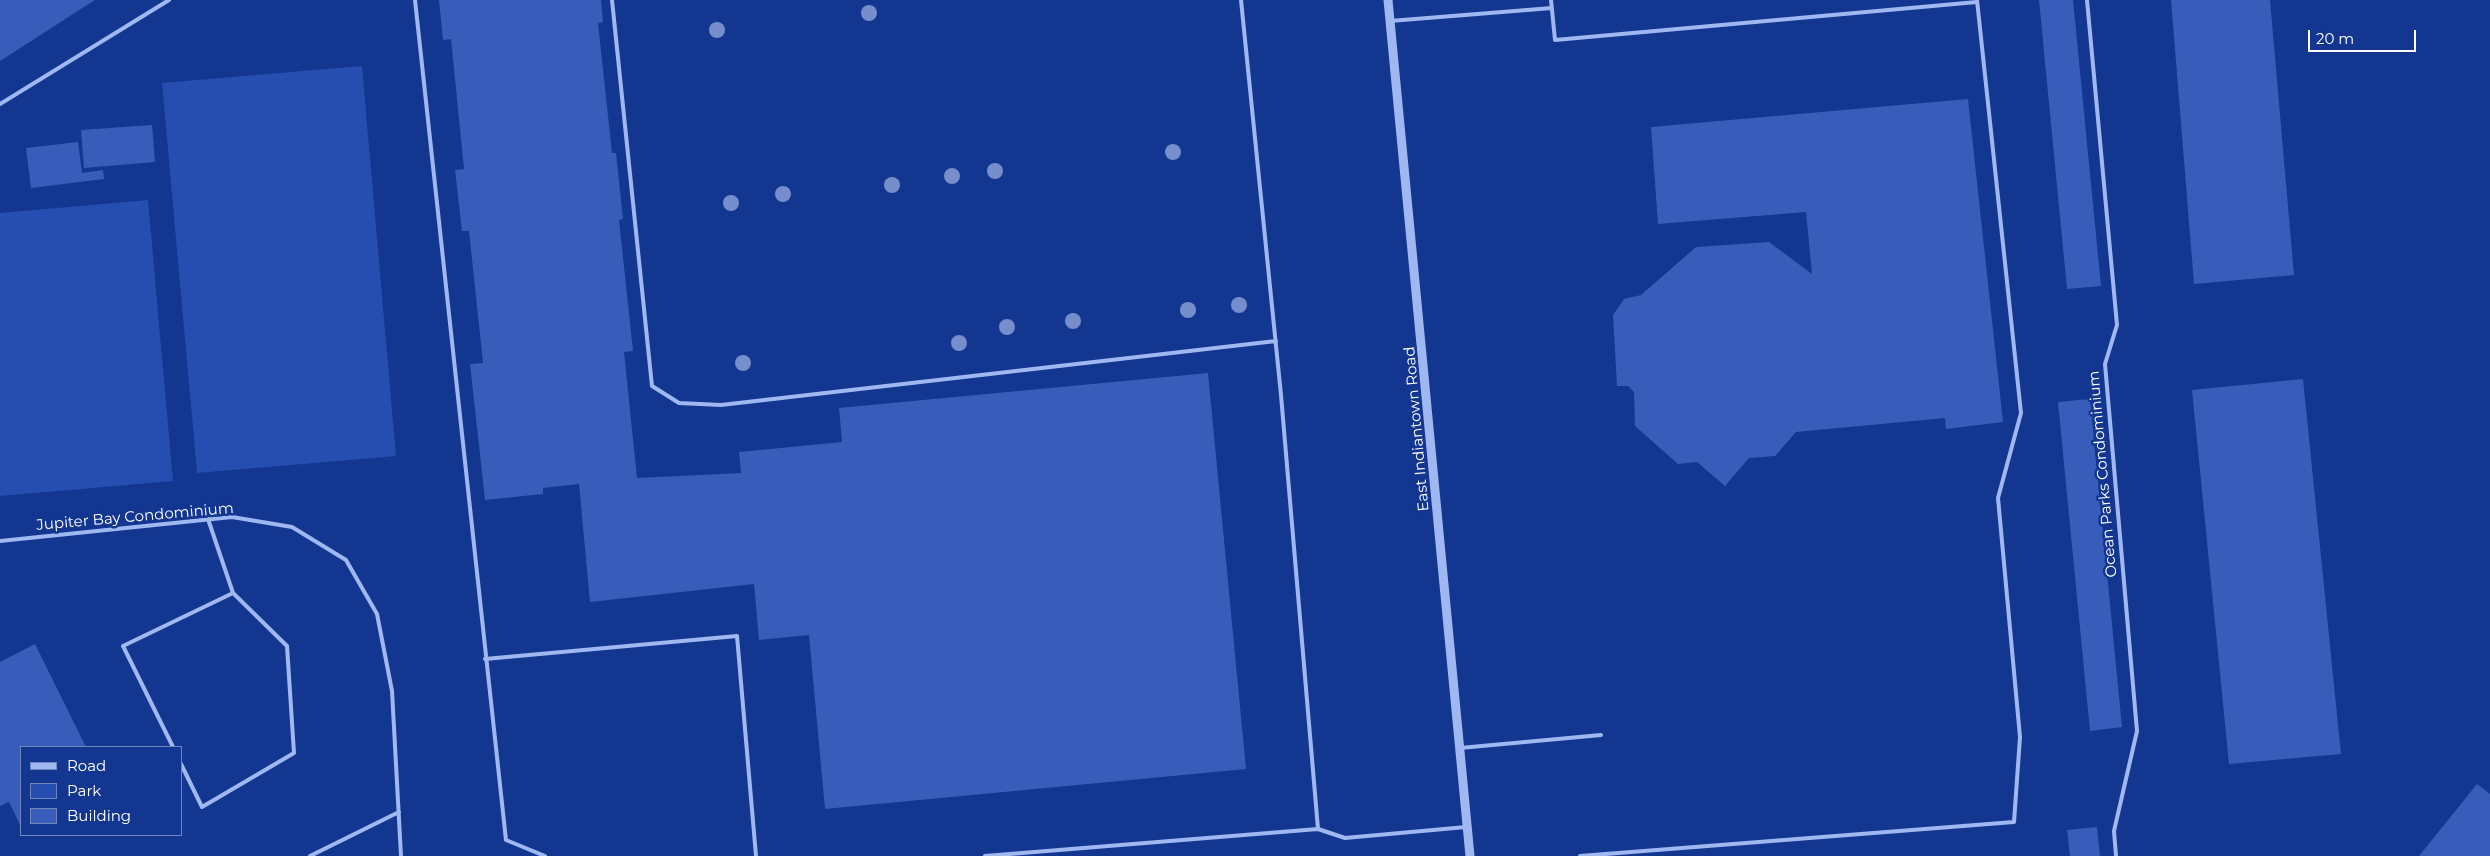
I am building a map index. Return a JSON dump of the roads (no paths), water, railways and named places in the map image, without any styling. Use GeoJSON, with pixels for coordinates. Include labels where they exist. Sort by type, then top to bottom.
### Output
{"type":"FeatureCollection","features":[{"type":"Feature","properties":{"kind":"street","name":"East Indiantown Road"},"geometry":{"type":"LineString","coordinates":[[1388,0],[1470,856]]}},
{"type":"Feature","properties":{"kind":"lane"},"geometry":{"type":"LineString","coordinates":[[0,104],[169,0]]}},
{"type":"Feature","properties":{"kind":"lane"},"geometry":{"type":"LineString","coordinates":[[415,0],[506,840],[545,856]]}},
{"type":"Feature","properties":{"kind":"lane"},"geometry":{"type":"LineString","coordinates":[[612,0],[652,386],[678,403],[734,404],[1276,341]]}},
{"type":"Feature","properties":{"kind":"lane"},"geometry":{"type":"LineString","coordinates":[[1241,0],[1276,341],[1318,829]]}},
{"type":"Feature","properties":{"kind":"lane"},"geometry":{"type":"LineString","coordinates":[[1551,0],[1554,40],[1977,1],[2021,413],[1998,498],[2020,737],[2014,822],[1580,856]]}},
{"type":"Feature","properties":{"kind":"lane","name":"Ocean Parks Condominium"},"geometry":{"type":"LineString","coordinates":[[2087,0],[2117,325],[2105,364],[2137,732],[2114,831],[2116,856]]}},
{"type":"Feature","properties":{"kind":"lane"},"geometry":{"type":"LineString","coordinates":[[1390,21],[1552,8]]}},
{"type":"Feature","properties":{"kind":"lane","name":"Jupiter Bay Condominium"},"geometry":{"type":"LineString","coordinates":[[0,541],[232,517],[292,527],[346,560],[377,614],[392,691],[401,856]]}},
{"type":"Feature","properties":{"kind":"lane"},"geometry":{"type":"LineString","coordinates":[[182,766],[202,806],[294,753],[287,646],[233,593],[208,519]]}},
{"type":"Feature","properties":{"kind":"lane"},"geometry":{"type":"LineString","coordinates":[[173,746],[123,646],[233,593]]}},
{"type":"Feature","properties":{"kind":"lane"},"geometry":{"type":"LineString","coordinates":[[485,659],[736,636],[756,856]]}},
{"type":"Feature","properties":{"kind":"lane"},"geometry":{"type":"LineString","coordinates":[[1460,748],[1601,735]]}},
{"type":"Feature","properties":{"kind":"lane"},"geometry":{"type":"LineString","coordinates":[[310,856],[399,812]]}},
{"type":"Feature","properties":{"kind":"lane"},"geometry":{"type":"LineString","coordinates":[[985,856],[1318,829],[1344,838],[1468,827]]}}]}
